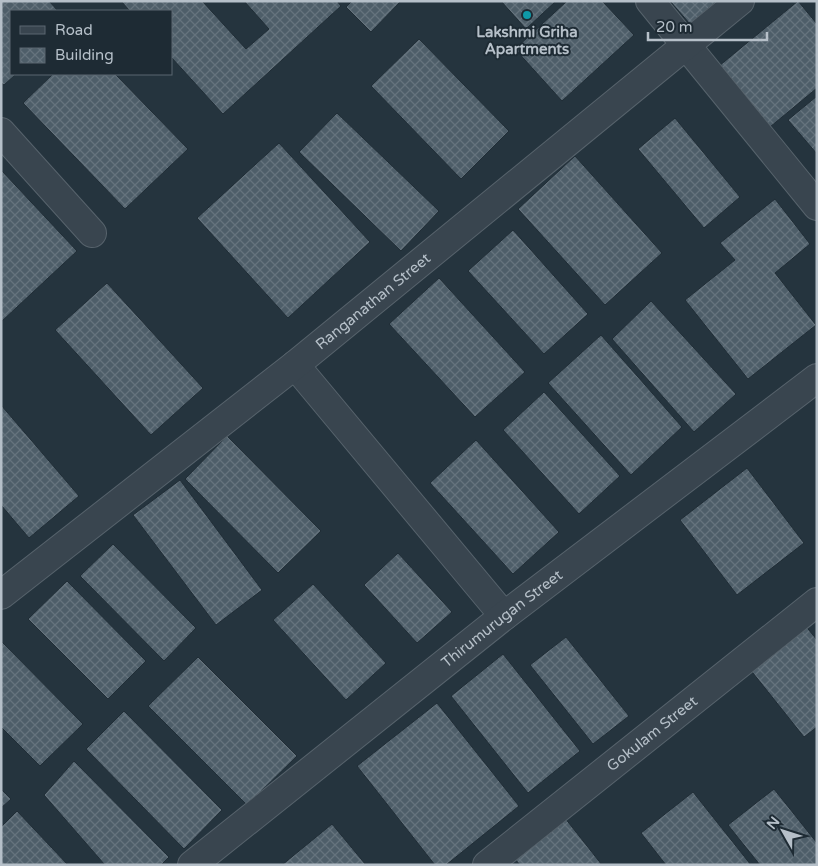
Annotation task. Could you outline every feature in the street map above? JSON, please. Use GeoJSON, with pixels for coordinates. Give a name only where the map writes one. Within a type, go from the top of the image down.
{"type":"FeatureCollection","features":[{"type":"Feature","properties":{"kind":"street"},"geometry":{"type":"LineString","coordinates":[[650,1],[817,206]]}},
{"type":"Feature","properties":{"kind":"street","name":"Ranganathan Street"},"geometry":{"type":"LineString","coordinates":[[1,595],[295,365],[740,1]]}},
{"type":"Feature","properties":{"kind":"street"},"geometry":{"type":"LineString","coordinates":[[1,132],[92,233]]}},
{"type":"Feature","properties":{"kind":"street"},"geometry":{"type":"LineString","coordinates":[[295,365],[504,616]]}},
{"type":"Feature","properties":{"kind":"street","name":"Thirumurugan Street"},"geometry":{"type":"LineString","coordinates":[[192,865],[504,616],[817,378]]}},
{"type":"Feature","properties":{"kind":"street","name":"Gokulam Street"},"geometry":{"type":"LineString","coordinates":[[487,865],[817,602]]}},
{"type":"Feature","properties":{"kind":"building"},"geometry":{"type":"Polygon","coordinates":[[[1,1],[49,1],[57,10],[10,10],[10,75],[15,75],[4,85],[1,83],[1,1]]]}},
{"type":"Feature","properties":{"kind":"building"},"geometry":{"type":"Polygon","coordinates":[[[121,1],[202,1],[246,49],[269,29],[244,1],[337,1],[341,6],[223,114],[172,58],[172,10],[129,10],[121,1]]]}},
{"type":"Feature","properties":{"kind":"building"},"geometry":{"type":"Polygon","coordinates":[[[352,1],[401,1],[371,32],[346,7],[352,1]]]}},
{"type":"Feature","properties":{"kind":"building","name":"Lakshmi Griha Apartments"},"geometry":{"type":"Polygon","coordinates":[[[501,1],[556,1],[526,29],[501,1]]]}},
{"type":"Feature","properties":{"kind":"building"},"geometry":{"type":"Polygon","coordinates":[[[567,1],[602,1],[634,35],[562,101],[515,49],[567,1]]]}},
{"type":"Feature","properties":{"kind":"building"},"geometry":{"type":"Polygon","coordinates":[[[670,1],[717,1],[690,24],[670,1]]]}},
{"type":"Feature","properties":{"kind":"building"},"geometry":{"type":"Polygon","coordinates":[[[798,1],[817,24],[817,88],[770,127],[719,66],[798,1]]]}},
{"type":"Feature","properties":{"kind":"building"},"geometry":{"type":"Polygon","coordinates":[[[419,39],[509,131],[461,179],[371,86],[419,39]]]}},
{"type":"Feature","properties":{"kind":"building"},"geometry":{"type":"Polygon","coordinates":[[[52,75],[116,75],[188,149],[125,209],[23,103],[52,75]]]}},
{"type":"Feature","properties":{"kind":"building"},"geometry":{"type":"Polygon","coordinates":[[[817,96],[817,154],[788,120],[817,96]]]}},
{"type":"Feature","properties":{"kind":"building"},"geometry":{"type":"Polygon","coordinates":[[[337,113],[439,211],[401,251],[299,152],[337,113]]]}},
{"type":"Feature","properties":{"kind":"building"},"geometry":{"type":"Polygon","coordinates":[[[675,118],[740,197],[704,228],[638,149],[675,118]]]}},
{"type":"Feature","properties":{"kind":"building"},"geometry":{"type":"Polygon","coordinates":[[[279,143],[370,242],[288,318],[197,218],[279,143]]]}},
{"type":"Feature","properties":{"kind":"building"},"geometry":{"type":"Polygon","coordinates":[[[575,156],[662,253],[605,305],[518,209],[575,156]]]}},
{"type":"Feature","properties":{"kind":"building"},"geometry":{"type":"Polygon","coordinates":[[[1,170],[77,251],[1,322],[1,170]]]}},
{"type":"Feature","properties":{"kind":"building"},"geometry":{"type":"Polygon","coordinates":[[[775,199],[810,244],[775,273],[816,325],[748,379],[685,300],[735,260],[720,243],[775,199]]]}},
{"type":"Feature","properties":{"kind":"building"},"geometry":{"type":"Polygon","coordinates":[[[513,230],[588,314],[544,354],[468,271],[513,230]]]}},
{"type":"Feature","properties":{"kind":"building"},"geometry":{"type":"Polygon","coordinates":[[[439,278],[525,372],[475,417],[389,324],[439,278]]]}},
{"type":"Feature","properties":{"kind":"building"},"geometry":{"type":"Polygon","coordinates":[[[107,283],[203,388],[151,435],[55,330],[107,283]]]}},
{"type":"Feature","properties":{"kind":"building"},"geometry":{"type":"Polygon","coordinates":[[[651,301],[736,394],[694,432],[612,339],[651,301]]]}},
{"type":"Feature","properties":{"kind":"building"},"geometry":{"type":"Polygon","coordinates":[[[601,335],[682,427],[631,475],[548,383],[601,335]]]}},
{"type":"Feature","properties":{"kind":"building"},"geometry":{"type":"Polygon","coordinates":[[[544,392],[620,476],[579,514],[503,430],[544,392]]]}},
{"type":"Feature","properties":{"kind":"building"},"geometry":{"type":"Polygon","coordinates":[[[1,405],[79,496],[29,538],[1,505],[1,405]]]}},
{"type":"Feature","properties":{"kind":"building"},"geometry":{"type":"Polygon","coordinates":[[[227,436],[321,531],[278,573],[185,479],[227,436]]]}},
{"type":"Feature","properties":{"kind":"building"},"geometry":{"type":"Polygon","coordinates":[[[476,440],[559,532],[513,574],[430,483],[476,440]]]}},
{"type":"Feature","properties":{"kind":"building"},"geometry":{"type":"Polygon","coordinates":[[[747,468],[804,543],[737,595],[680,520],[747,468]]]}},
{"type":"Feature","properties":{"kind":"building"},"geometry":{"type":"Polygon","coordinates":[[[180,480],[262,590],[216,625],[133,515],[180,480]]]}},
{"type":"Feature","properties":{"kind":"building"},"geometry":{"type":"Polygon","coordinates":[[[113,544],[196,628],[164,661],[80,576],[113,544]]]}},
{"type":"Feature","properties":{"kind":"building"},"geometry":{"type":"Polygon","coordinates":[[[398,553],[452,612],[417,643],[364,585],[398,553]]]}},
{"type":"Feature","properties":{"kind":"building"},"geometry":{"type":"Polygon","coordinates":[[[67,581],[146,661],[108,699],[28,619],[67,581]]]}},
{"type":"Feature","properties":{"kind":"building"},"geometry":{"type":"Polygon","coordinates":[[[313,584],[386,663],[346,700],[273,620],[313,584]]]}},
{"type":"Feature","properties":{"kind":"building"},"geometry":{"type":"Polygon","coordinates":[[[800,619],[817,640],[817,727],[804,737],[745,663],[800,619]]]}},
{"type":"Feature","properties":{"kind":"building"},"geometry":{"type":"Polygon","coordinates":[[[566,637],[629,716],[593,744],[530,665],[566,637]]]}},
{"type":"Feature","properties":{"kind":"building"},"geometry":{"type":"Polygon","coordinates":[[[1,641],[83,724],[40,766],[1,727],[1,641]]]}},
{"type":"Feature","properties":{"kind":"building"},"geometry":{"type":"Polygon","coordinates":[[[503,654],[580,751],[528,793],[451,696],[503,654]]]}},
{"type":"Feature","properties":{"kind":"building"},"geometry":{"type":"Polygon","coordinates":[[[198,657],[297,756],[247,805],[148,706],[198,657]]]}},
{"type":"Feature","properties":{"kind":"building"},"geometry":{"type":"Polygon","coordinates":[[[437,703],[519,806],[446,865],[435,865],[357,766],[437,703]]]}},
{"type":"Feature","properties":{"kind":"building"},"geometry":{"type":"Polygon","coordinates":[[[124,711],[222,810],[184,849],[86,749],[124,711]]]}},
{"type":"Feature","properties":{"kind":"building"},"geometry":{"type":"Polygon","coordinates":[[[74,761],[169,857],[161,865],[105,865],[44,795],[74,761]]]}},
{"type":"Feature","properties":{"kind":"building"},"geometry":{"type":"Polygon","coordinates":[[[1,789],[11,799],[1,808],[1,789]]]}},
{"type":"Feature","properties":{"kind":"building"},"geometry":{"type":"Polygon","coordinates":[[[774,789],[817,843],[817,865],[760,865],[728,825],[774,789]]]}},
{"type":"Feature","properties":{"kind":"building"},"geometry":{"type":"Polygon","coordinates":[[[693,792],[751,865],[666,865],[641,833],[693,792]]]}},
{"type":"Feature","properties":{"kind":"building"},"geometry":{"type":"Polygon","coordinates":[[[17,811],[68,865],[1,865],[1,827],[17,811]]]}},
{"type":"Feature","properties":{"kind":"building"},"geometry":{"type":"Polygon","coordinates":[[[561,813],[602,865],[520,865],[510,853],[561,813]]]}},
{"type":"Feature","properties":{"kind":"building"},"geometry":{"type":"Polygon","coordinates":[[[332,824],[366,865],[282,865],[332,824]]]}},
{"type":"Feature","properties":{"kind":"place","name":"Lakshmi Griha Apartments"},"geometry":{"type":"Point","coordinates":[527,15]}}]}
